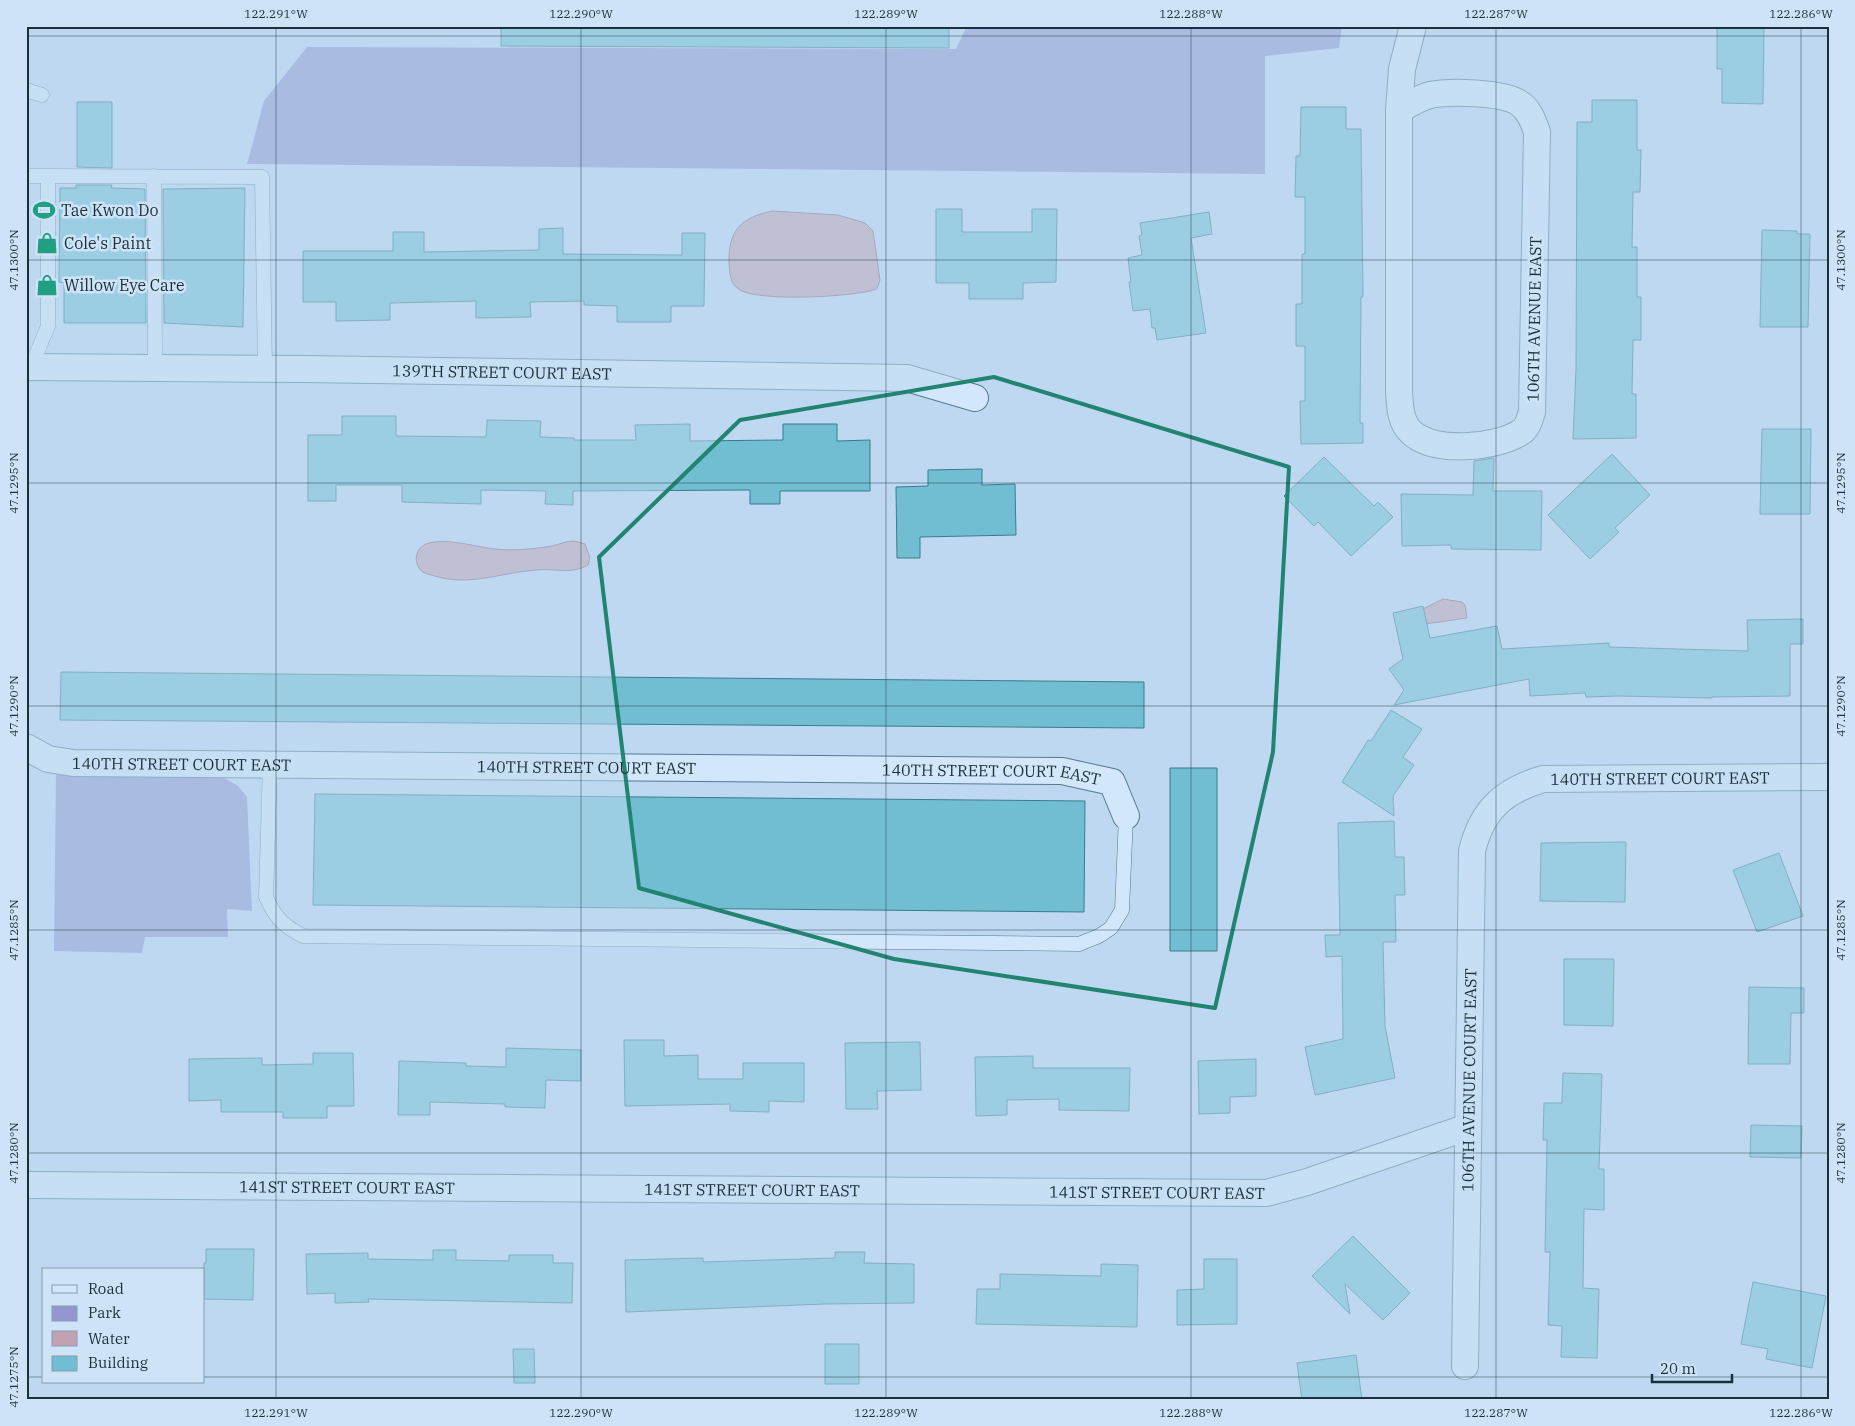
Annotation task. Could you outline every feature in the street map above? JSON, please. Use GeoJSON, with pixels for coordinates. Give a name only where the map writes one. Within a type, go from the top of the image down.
{"type":"FeatureCollection","features":[{"type":"Feature","properties":{"kind":"street","name":"106TH AVENUE EAST"},"geometry":{"type":"LineString","coordinates":[[1399,110],[1417,100],[1433,95],[1486,94],[1519,103],[1531,115],[1537,132],[1535,389],[1532,412],[1524,431],[1504,441],[1466,447],[1430,442],[1411,432],[1401,414],[1399,392],[1399,110],[1402,69],[1413,26]]}},
{"type":"Feature","properties":{"kind":"street","name":"139TH STREET COURT EAST"},"geometry":{"type":"LineString","coordinates":[[29,367],[264,368],[907,378],[975,398]]}},
{"type":"Feature","properties":{"kind":"street","name":"140TH STREET COURT EAST"},"geometry":{"type":"LineString","coordinates":[[26,747],[48,759],[73,763],[1062,771],[1112,782],[1126,816]]}},
{"type":"Feature","properties":{"kind":"street","name":"140TH STREET COURT EAST"},"geometry":{"type":"LineString","coordinates":[[1498,802],[1522,786],[1543,779],[1829,777]]}},
{"type":"Feature","properties":{"kind":"street","name":"106TH AVENUE COURT EAST"},"geometry":{"type":"LineString","coordinates":[[1465,1366],[1472,851],[1481,824],[1498,802]]}},
{"type":"Feature","properties":{"kind":"street","name":"141ST STREET COURT EAST"},"geometry":{"type":"LineString","coordinates":[[26,1185],[1266,1193],[1307,1182],[1468,1126]]}},
{"type":"Feature","properties":{"kind":"lane"},"geometry":{"type":"LineString","coordinates":[[26,90],[42,95]]}},
{"type":"Feature","properties":{"kind":"lane"},"geometry":{"type":"LineString","coordinates":[[26,176],[262,177],[264,368]]}},
{"type":"Feature","properties":{"kind":"lane"},"geometry":{"type":"LineString","coordinates":[[29,367],[48,326],[48,176]]}},
{"type":"Feature","properties":{"kind":"lane"},"geometry":{"type":"LineString","coordinates":[[154,176],[155,368]]}},
{"type":"Feature","properties":{"kind":"lane"},"geometry":{"type":"LineString","coordinates":[[270,764],[266,897],[274,914],[286,928],[303,936],[1080,944],[1099,936],[1111,928],[1122,910],[1126,816]]}},
{"type":"Feature","properties":{"kind":"highlighted area"},"geometry":{"type":"Polygon","coordinates":[[[994,377],[1289,467],[1273,752],[1215,1008],[894,959],[639,888],[599,557],[740,420],[994,377]]]}},
{"type":"Feature","properties":{"kind":"green space"},"geometry":{"type":"Polygon","coordinates":[[[967,26],[1342,26],[1339,48],[1265,56],[1265,174],[247,164],[264,101],[307,47],[956,49],[967,26]]]}},
{"type":"Feature","properties":{"kind":"green space"},"geometry":{"type":"Polygon","coordinates":[[[56,774],[93,777],[221,776],[238,786],[247,797],[252,911],[227,909],[228,937],[145,937],[142,953],[54,951],[56,774]]]}},
{"type":"Feature","properties":{"kind":"water"},"geometry":{"type":"Polygon","coordinates":[[[772,211],[838,215],[865,223],[873,231],[880,280],[877,289],[829,296],[786,297],[751,294],[737,288],[731,279],[729,264],[729,253],[734,235],[744,222],[772,211]]]}},
{"type":"Feature","properties":{"kind":"water"},"geometry":{"type":"Polygon","coordinates":[[[574,541],[585,544],[590,558],[588,565],[575,570],[524,571],[486,578],[460,580],[427,574],[418,567],[416,561],[417,553],[420,549],[424,545],[431,543],[449,542],[516,550],[552,546],[574,541]]]}},
{"type":"Feature","properties":{"kind":"water"},"geometry":{"type":"Polygon","coordinates":[[[1443,599],[1462,602],[1465,605],[1467,618],[1425,624],[1423,609],[1443,599]]]}},
{"type":"Feature","properties":{"kind":"building"},"geometry":{"type":"Polygon","coordinates":[[[501,26],[949,26],[949,48],[501,46],[501,26]]]}},
{"type":"Feature","properties":{"kind":"building"},"geometry":{"type":"Polygon","coordinates":[[[1717,26],[1764,26],[1763,104],[1722,103],[1722,69],[1717,69],[1717,26]]]}},
{"type":"Feature","properties":{"kind":"building"},"geometry":{"type":"Polygon","coordinates":[[[1592,100],[1637,100],[1637,150],[1641,150],[1640,192],[1633,192],[1632,247],[1637,247],[1637,297],[1641,297],[1641,340],[1633,340],[1632,394],[1636,394],[1636,438],[1573,439],[1576,369],[1577,122],[1592,122],[1592,100]]]}},
{"type":"Feature","properties":{"kind":"building"},"geometry":{"type":"Polygon","coordinates":[[[77,102],[112,102],[112,168],[77,167],[77,102]]]}},
{"type":"Feature","properties":{"kind":"building"},"geometry":{"type":"Polygon","coordinates":[[[1301,107],[1346,107],[1346,129],[1361,129],[1363,297],[1361,297],[1360,423],[1363,423],[1363,443],[1301,444],[1300,401],[1305,401],[1305,346],[1296,346],[1296,304],[1302,304],[1302,254],[1305,254],[1305,197],[1295,197],[1296,156],[1300,156],[1301,107]]]}},
{"type":"Feature","properties":{"kind":"building"},"geometry":{"type":"Polygon","coordinates":[[[76,185],[112,185],[111,188],[145,189],[146,323],[64,323],[64,283],[59,282],[60,188],[76,188],[76,185]]]}},
{"type":"Feature","properties":{"kind":"building"},"geometry":{"type":"Polygon","coordinates":[[[245,188],[243,327],[164,323],[163,189],[245,188]]]}},
{"type":"Feature","properties":{"kind":"building"},"geometry":{"type":"Polygon","coordinates":[[[936,209],[962,209],[962,232],[1032,232],[1032,209],[1057,209],[1056,282],[1023,283],[1023,299],[969,299],[969,283],[936,283],[936,209]]]}},
{"type":"Feature","properties":{"kind":"building"},"geometry":{"type":"Polygon","coordinates":[[[1209,212],[1212,234],[1191,238],[1206,333],[1157,340],[1155,328],[1152,328],[1150,309],[1133,311],[1128,258],[1142,255],[1139,236],[1142,235],[1140,223],[1209,212]]]}},
{"type":"Feature","properties":{"kind":"building"},"geometry":{"type":"Polygon","coordinates":[[[563,228],[563,254],[682,255],[682,233],[705,233],[704,306],[671,306],[671,322],[617,322],[617,306],[584,305],[584,301],[530,302],[531,317],[476,318],[476,301],[390,303],[390,320],[336,321],[336,302],[303,302],[303,251],[393,251],[393,232],[424,232],[424,252],[539,250],[539,229],[563,228]]]}},
{"type":"Feature","properties":{"kind":"building"},"geometry":{"type":"Polygon","coordinates":[[[1762,230],[1797,231],[1797,234],[1810,234],[1808,327],[1760,327],[1762,230]]]}},
{"type":"Feature","properties":{"kind":"building"},"geometry":{"type":"Polygon","coordinates":[[[342,416],[396,416],[396,436],[486,437],[487,420],[541,421],[540,437],[574,438],[574,440],[636,440],[635,425],[690,424],[690,441],[783,440],[783,424],[837,424],[837,441],[870,440],[870,491],[780,491],[780,504],[750,504],[750,490],[573,491],[573,505],[545,504],[546,491],[481,490],[481,504],[402,502],[402,485],[336,485],[336,501],[308,501],[308,435],[342,435],[342,416]]]}},
{"type":"Feature","properties":{"kind":"building"},"geometry":{"type":"Polygon","coordinates":[[[1762,429],[1811,429],[1810,514],[1760,514],[1762,429]]]}},
{"type":"Feature","properties":{"kind":"building"},"geometry":{"type":"Polygon","coordinates":[[[1612,454],[1650,495],[1615,528],[1619,532],[1590,559],[1548,515],[1612,454]]]}},
{"type":"Feature","properties":{"kind":"building"},"geometry":{"type":"Polygon","coordinates":[[[1324,457],[1374,506],[1378,502],[1393,517],[1351,556],[1318,522],[1314,526],[1284,496],[1324,457]]]}},
{"type":"Feature","properties":{"kind":"building"},"geometry":{"type":"Polygon","coordinates":[[[1494,458],[1493,491],[1542,491],[1541,550],[1451,549],[1451,545],[1402,546],[1401,494],[1473,495],[1474,461],[1494,458]]]}},
{"type":"Feature","properties":{"kind":"building"},"geometry":{"type":"Polygon","coordinates":[[[982,469],[982,485],[1015,484],[1016,535],[920,537],[920,558],[897,558],[896,487],[928,486],[928,470],[982,469]]]}},
{"type":"Feature","properties":{"kind":"building"},"geometry":{"type":"Polygon","coordinates":[[[1423,606],[1430,638],[1497,626],[1502,649],[1609,643],[1609,647],[1748,651],[1747,620],[1803,619],[1803,644],[1790,644],[1790,696],[1712,698],[1586,697],[1585,693],[1530,696],[1529,679],[1394,705],[1404,690],[1389,669],[1403,659],[1393,613],[1423,606]]]}},
{"type":"Feature","properties":{"kind":"building"},"geometry":{"type":"Polygon","coordinates":[[[61,672],[1144,682],[1144,728],[60,720],[61,672]]]}},
{"type":"Feature","properties":{"kind":"building"},"geometry":{"type":"Polygon","coordinates":[[[1391,710],[1422,729],[1403,757],[1414,765],[1393,796],[1394,816],[1342,782],[1368,740],[1371,741],[1391,710]]]}},
{"type":"Feature","properties":{"kind":"building"},"geometry":{"type":"Polygon","coordinates":[[[1170,768],[1217,768],[1217,951],[1170,951],[1170,768]]]}},
{"type":"Feature","properties":{"kind":"building"},"geometry":{"type":"Polygon","coordinates":[[[315,794],[1085,801],[1084,912],[313,905],[315,794]]]}},
{"type":"Feature","properties":{"kind":"building"},"geometry":{"type":"Polygon","coordinates":[[[1394,821],[1395,857],[1404,857],[1405,895],[1395,895],[1396,942],[1383,942],[1385,1026],[1395,1078],[1315,1095],[1305,1047],[1343,1039],[1342,956],[1326,957],[1325,935],[1340,935],[1338,823],[1394,821]]]}},
{"type":"Feature","properties":{"kind":"building"},"geometry":{"type":"Polygon","coordinates":[[[1626,842],[1625,902],[1540,901],[1541,843],[1626,842]]]}},
{"type":"Feature","properties":{"kind":"building"},"geometry":{"type":"Polygon","coordinates":[[[1779,853],[1803,916],[1757,932],[1733,870],[1779,853]]]}},
{"type":"Feature","properties":{"kind":"building"},"geometry":{"type":"Polygon","coordinates":[[[1564,959],[1614,959],[1613,1026],[1564,1025],[1564,959]]]}},
{"type":"Feature","properties":{"kind":"building"},"geometry":{"type":"Polygon","coordinates":[[[1749,987],[1804,988],[1804,1013],[1791,1013],[1790,1064],[1748,1064],[1749,987]]]}},
{"type":"Feature","properties":{"kind":"building"},"geometry":{"type":"Polygon","coordinates":[[[624,1040],[664,1040],[664,1056],[698,1055],[698,1079],[743,1079],[743,1063],[804,1063],[804,1102],[769,1101],[769,1112],[730,1111],[730,1104],[625,1106],[624,1040]]]}},
{"type":"Feature","properties":{"kind":"building"},"geometry":{"type":"Polygon","coordinates":[[[920,1042],[921,1090],[877,1091],[878,1109],[846,1109],[845,1043],[920,1042]]]}},
{"type":"Feature","properties":{"kind":"building"},"geometry":{"type":"Polygon","coordinates":[[[506,1048],[581,1050],[581,1081],[546,1080],[545,1108],[505,1107],[505,1104],[430,1102],[430,1115],[398,1115],[399,1061],[466,1063],[466,1066],[506,1067],[506,1048]]]}},
{"type":"Feature","properties":{"kind":"building"},"geometry":{"type":"Polygon","coordinates":[[[313,1053],[353,1053],[354,1106],[327,1106],[327,1118],[283,1118],[283,1112],[221,1112],[221,1100],[189,1101],[189,1059],[262,1058],[262,1065],[313,1064],[313,1053]]]}},
{"type":"Feature","properties":{"kind":"building"},"geometry":{"type":"Polygon","coordinates":[[[1033,1056],[1033,1068],[1130,1068],[1129,1111],[1059,1110],[1059,1099],[1007,1100],[1007,1115],[976,1116],[975,1057],[1033,1056]]]}},
{"type":"Feature","properties":{"kind":"building"},"geometry":{"type":"Polygon","coordinates":[[[1256,1059],[1256,1096],[1230,1097],[1230,1113],[1199,1114],[1198,1061],[1256,1059]]]}},
{"type":"Feature","properties":{"kind":"building"},"geometry":{"type":"Polygon","coordinates":[[[1563,1073],[1602,1074],[1599,1169],[1604,1169],[1604,1210],[1584,1209],[1583,1288],[1599,1289],[1597,1358],[1561,1357],[1562,1326],[1548,1325],[1550,1252],[1545,1252],[1547,1140],[1543,1140],[1544,1103],[1562,1103],[1563,1073]]]}},
{"type":"Feature","properties":{"kind":"building"},"geometry":{"type":"Polygon","coordinates":[[[1751,1125],[1802,1126],[1801,1158],[1750,1157],[1751,1125]]]}},
{"type":"Feature","properties":{"kind":"building"},"geometry":{"type":"Polygon","coordinates":[[[1353,1236],[1410,1293],[1383,1320],[1345,1284],[1350,1314],[1312,1276],[1353,1236]]]}},
{"type":"Feature","properties":{"kind":"building"},"geometry":{"type":"Polygon","coordinates":[[[206,1249],[254,1249],[253,1300],[205,1299],[204,1263],[206,1263],[206,1249]]]}},
{"type":"Feature","properties":{"kind":"building"},"geometry":{"type":"Polygon","coordinates":[[[433,1250],[456,1250],[456,1260],[509,1261],[509,1255],[553,1255],[553,1263],[573,1263],[572,1303],[368,1299],[369,1302],[335,1303],[335,1293],[307,1294],[306,1254],[368,1253],[368,1259],[433,1260],[433,1250]]]}},
{"type":"Feature","properties":{"kind":"building"},"geometry":{"type":"Polygon","coordinates":[[[835,1252],[865,1252],[864,1263],[914,1264],[914,1303],[825,1304],[626,1312],[625,1260],[703,1258],[703,1262],[835,1258],[835,1252]]]}},
{"type":"Feature","properties":{"kind":"building"},"geometry":{"type":"Polygon","coordinates":[[[1204,1259],[1237,1259],[1237,1324],[1177,1325],[1177,1290],[1204,1289],[1204,1259]]]}},
{"type":"Feature","properties":{"kind":"building"},"geometry":{"type":"Polygon","coordinates":[[[1101,1264],[1138,1265],[1137,1327],[976,1324],[977,1289],[1000,1289],[1000,1274],[1101,1276],[1101,1264]]]}},
{"type":"Feature","properties":{"kind":"building"},"geometry":{"type":"Polygon","coordinates":[[[1753,1282],[1826,1296],[1812,1368],[1766,1359],[1768,1349],[1741,1344],[1753,1282]]]}},
{"type":"Feature","properties":{"kind":"building"},"geometry":{"type":"Polygon","coordinates":[[[825,1344],[859,1344],[859,1384],[825,1384],[825,1344]]]}},
{"type":"Feature","properties":{"kind":"building"},"geometry":{"type":"Polygon","coordinates":[[[513,1349],[534,1349],[535,1383],[514,1383],[513,1349]]]}},
{"type":"Feature","properties":{"kind":"building"},"geometry":{"type":"Polygon","coordinates":[[[1356,1355],[1362,1400],[1302,1400],[1297,1363],[1356,1355]]]}},
{"type":"Feature","properties":{"kind":"place","name":"Tae Kwon Do"},"geometry":{"type":"Point","coordinates":[44,210]}},
{"type":"Feature","properties":{"kind":"place","name":"Cole's Paint"},"geometry":{"type":"Point","coordinates":[47,243]}},
{"type":"Feature","properties":{"kind":"place","name":"Willow Eye Care"},"geometry":{"type":"Point","coordinates":[47,285]}}]}
